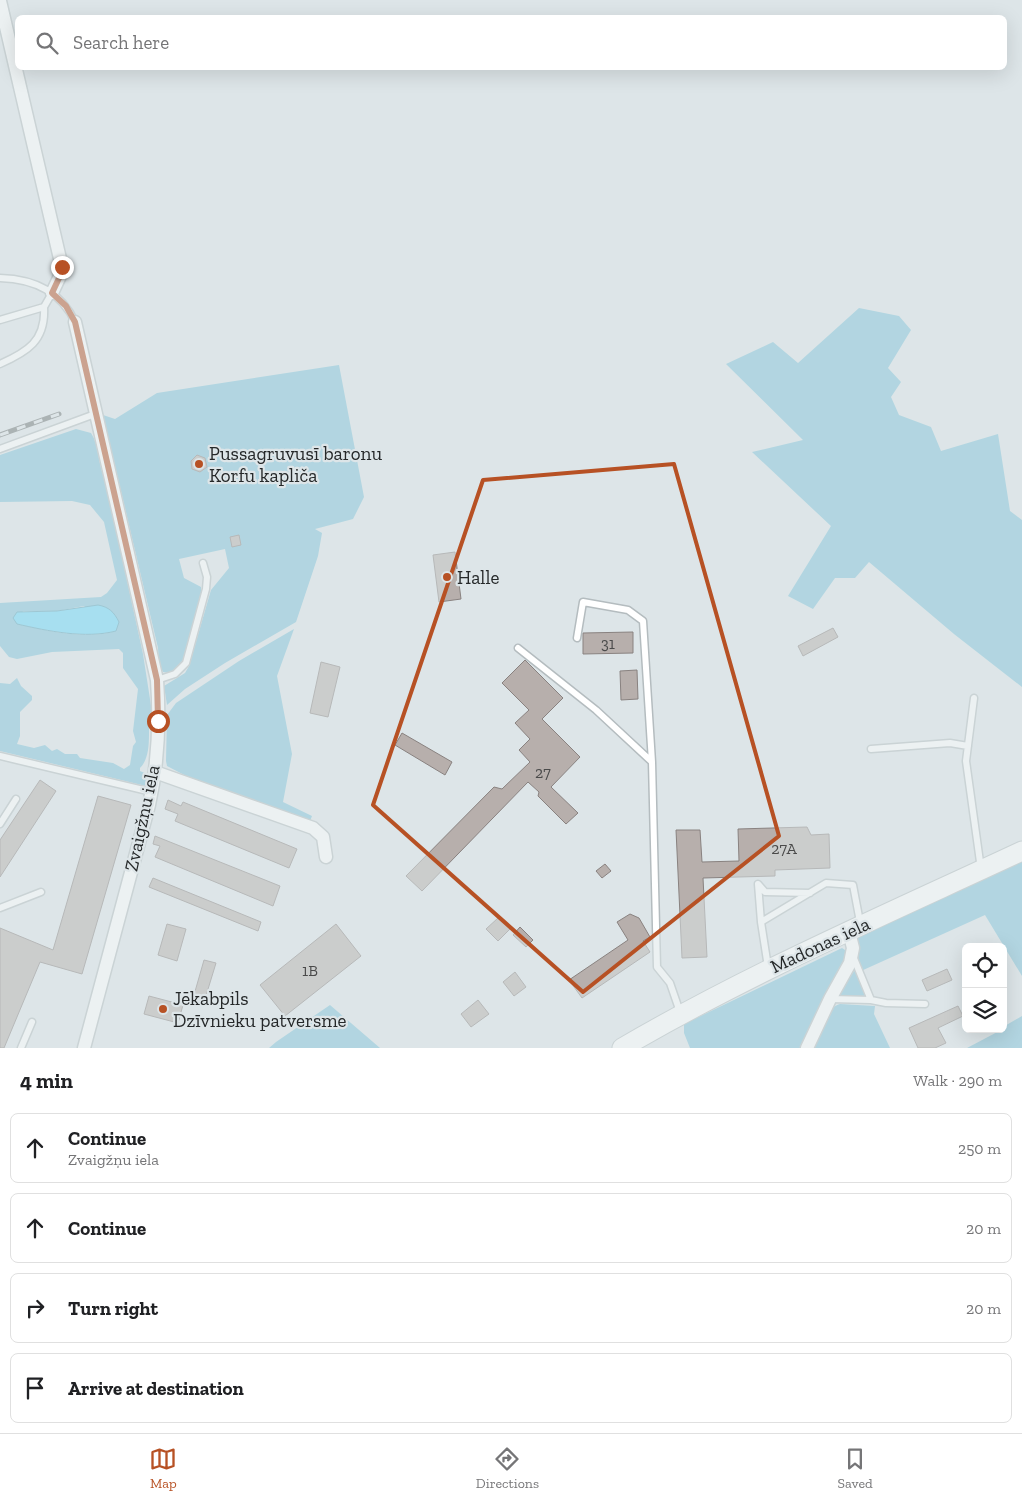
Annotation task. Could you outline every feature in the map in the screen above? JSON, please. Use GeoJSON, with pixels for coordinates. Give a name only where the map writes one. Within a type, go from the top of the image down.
{"type":"FeatureCollection","features":[{"type":"Feature","properties":{"kind":"main road","name":"Madonas iela"},"geometry":{"type":"LineString","coordinates":[[622,1048],[681,1014],[768,970],[1022,851]]}},
{"type":"Feature","properties":{"kind":"street"},"geometry":{"type":"LineString","coordinates":[[0,1],[15,65]]}},
{"type":"Feature","properties":{"kind":"street"},"geometry":{"type":"LineString","coordinates":[[16,70],[61,263],[60,276],[52,293]]}},
{"type":"Feature","properties":{"kind":"street","name":"Zvaigžņu iela"},"geometry":{"type":"LineString","coordinates":[[75,322],[157,680],[159,712],[152,792],[84,1048]]}},
{"type":"Feature","properties":{"kind":"street"},"geometry":{"type":"LineString","coordinates":[[155,772],[313,828],[323,837],[326,857]]}},
{"type":"Feature","properties":{"kind":"street"},"geometry":{"type":"LineString","coordinates":[[807,1048],[853,954],[855,929]]}},
{"type":"Feature","properties":{"kind":"lane"},"geometry":{"type":"LineString","coordinates":[[0,278],[29,282],[52,293],[66,306],[75,322]]}},
{"type":"Feature","properties":{"kind":"lane"},"geometry":{"type":"LineString","coordinates":[[0,364],[30,348],[42,328],[44,307],[52,293]]}},
{"type":"Feature","properties":{"kind":"lane"},"geometry":{"type":"LineString","coordinates":[[0,320],[44,307]]}},
{"type":"Feature","properties":{"kind":"lane"},"geometry":{"type":"LineString","coordinates":[[0,448],[95,414]]}},
{"type":"Feature","properties":{"kind":"lane"},"geometry":{"type":"LineString","coordinates":[[157,680],[176,674],[186,663],[206,589],[207,576],[203,563]]}},
{"type":"Feature","properties":{"kind":"lane"},"geometry":{"type":"LineString","coordinates":[[577,638],[583,602],[628,610],[643,621],[652,762],[657,966],[670,983],[681,1014]]}},
{"type":"Feature","properties":{"kind":"lane"},"geometry":{"type":"LineString","coordinates":[[518,648],[596,710],[652,762]]}},
{"type":"Feature","properties":{"kind":"lane"},"geometry":{"type":"LineString","coordinates":[[974,698],[966,761],[981,870]]}},
{"type":"Feature","properties":{"kind":"lane"},"geometry":{"type":"LineString","coordinates":[[871,749],[950,743],[968,746]]}},
{"type":"Feature","properties":{"kind":"lane"},"geometry":{"type":"LineString","coordinates":[[0,756],[152,792]]}},
{"type":"Feature","properties":{"kind":"lane"},"geometry":{"type":"LineString","coordinates":[[0,824],[16,799]]}},
{"type":"Feature","properties":{"kind":"lane"},"geometry":{"type":"LineString","coordinates":[[762,922],[826,883],[853,885],[855,929]]}},
{"type":"Feature","properties":{"kind":"lane"},"geometry":{"type":"LineString","coordinates":[[768,970],[758,884],[765,892],[810,893]]}},
{"type":"Feature","properties":{"kind":"lane"},"geometry":{"type":"LineString","coordinates":[[0,908],[41,892]]}},
{"type":"Feature","properties":{"kind":"lane"},"geometry":{"type":"LineString","coordinates":[[853,954],[872,1000]]}},
{"type":"Feature","properties":{"kind":"lane"},"geometry":{"type":"LineString","coordinates":[[830,999],[926,1004]]}},
{"type":"Feature","properties":{"kind":"lane"},"geometry":{"type":"LineString","coordinates":[[21,1048],[32,1022]]}},
{"type":"Feature","properties":{"kind":"highlighted area"},"geometry":{"type":"Polygon","coordinates":[[[674,464],[779,836],[583,992],[373,805],[483,480],[674,464]]]}},
{"type":"Feature","properties":{"kind":"shaded area"},"geometry":{"type":"Polygon","coordinates":[[[859,308],[899,316],[911,330],[888,368],[901,382],[891,397],[899,415],[931,427],[941,451],[998,434],[1010,511],[1022,520],[1022,687],[954,634],[869,562],[855,578],[835,578],[813,609],[788,596],[831,526],[752,452],[803,440],[726,364],[773,342],[798,363],[859,308]]]}},
{"type":"Feature","properties":{"kind":"shaded area"},"geometry":{"type":"Polygon","coordinates":[[[339,365],[364,497],[353,519],[315,529],[322,533],[318,556],[296,622],[225,663],[185,689],[167,705],[164,686],[185,673],[189,666],[211,590],[229,568],[225,549],[179,559],[184,578],[201,587],[201,600],[181,665],[170,673],[163,672],[159,664],[158,648],[103,415],[115,419],[157,393],[339,365]]]}},
{"type":"Feature","properties":{"kind":"shaded area"},"geometry":{"type":"Polygon","coordinates":[[[76,429],[91,433],[94,438],[105,479],[143,654],[152,712],[149,723],[149,746],[145,762],[140,768],[140,771],[147,774],[146,786],[0,751],[0,683],[10,684],[17,678],[21,686],[32,696],[32,700],[20,712],[20,736],[17,744],[34,748],[45,745],[52,751],[57,749],[65,754],[77,754],[80,758],[113,763],[124,769],[130,765],[133,746],[136,742],[133,731],[138,689],[123,668],[123,653],[119,649],[52,652],[17,659],[9,657],[0,646],[0,603],[101,597],[107,593],[117,580],[104,522],[90,505],[72,501],[0,502],[0,455],[76,429]],[[84,606],[57,611],[23,611],[17,624],[79,635],[104,634],[116,631],[84,606]]]}},
{"type":"Feature","properties":{"kind":"shaded area"},"geometry":{"type":"Polygon","coordinates":[[[98,605],[111,610],[115,615],[119,622],[116,631],[92,634],[66,633],[17,624],[13,618],[17,612],[57,611],[98,605]]]}},
{"type":"Feature","properties":{"kind":"shaded area"},"geometry":{"type":"Polygon","coordinates":[[[294,629],[277,676],[292,754],[283,802],[312,816],[310,821],[190,778],[167,766],[166,761],[167,715],[176,703],[239,661],[294,629]]]}},
{"type":"Feature","properties":{"kind":"shaded area"},"geometry":{"type":"Polygon","coordinates":[[[1022,857],[1022,976],[1007,951],[1007,943],[1002,943],[985,915],[861,971],[855,941],[859,937],[1022,857]]]}},
{"type":"Feature","properties":{"kind":"shaded area"},"geometry":{"type":"Polygon","coordinates":[[[842,948],[848,952],[848,956],[801,1048],[690,1048],[684,1033],[684,1024],[842,948]]]}},
{"type":"Feature","properties":{"kind":"shaded area"},"geometry":{"type":"Polygon","coordinates":[[[854,971],[865,995],[862,997],[840,996],[840,992],[854,971]]]}},
{"type":"Feature","properties":{"kind":"shaded area"},"geometry":{"type":"Polygon","coordinates":[[[840,1004],[875,1006],[874,1014],[890,1048],[814,1048],[820,1029],[827,1016],[835,1006],[840,1004]]]}},
{"type":"Feature","properties":{"kind":"shaded area"},"geometry":{"type":"Polygon","coordinates":[[[330,1005],[380,1048],[269,1048],[276,1042],[330,1005]]]}},
{"type":"Feature","properties":{"kind":"shaded area"},"geometry":{"type":"Polygon","coordinates":[[[1022,1016],[1022,1048],[967,1048],[995,1033],[1007,1033],[1007,1025],[1022,1016]]]}},
{"type":"Feature","properties":{"kind":"building","name":"Pussagruvusī baronu Korfu kapliča"},"geometry":{"type":"Polygon","coordinates":[[[197,455],[205,458],[207,467],[200,472],[192,469],[191,461],[197,455]]]}},
{"type":"Feature","properties":{"kind":"building"},"geometry":{"type":"Polygon","coordinates":[[[239,535],[241,545],[232,547],[230,537],[239,535]]]}},
{"type":"Feature","properties":{"kind":"building","name":"Halle"},"geometry":{"type":"Polygon","coordinates":[[[455,552],[461,599],[439,602],[433,555],[455,552]]]}},
{"type":"Feature","properties":{"kind":"building"},"geometry":{"type":"Polygon","coordinates":[[[833,628],[838,637],[803,656],[798,646],[833,628]]]}},
{"type":"Feature","properties":{"kind":"building"},"geometry":{"type":"Polygon","coordinates":[[[633,632],[633,653],[583,654],[583,633],[633,632]]]}},
{"type":"Feature","properties":{"kind":"building"},"geometry":{"type":"Polygon","coordinates":[[[525,660],[563,698],[542,719],[580,757],[551,787],[578,813],[566,824],[538,796],[539,792],[528,782],[422,891],[406,876],[494,787],[502,789],[530,762],[519,750],[530,739],[515,723],[529,710],[502,683],[525,660]]]}},
{"type":"Feature","properties":{"kind":"building"},"geometry":{"type":"Polygon","coordinates":[[[321,662],[340,667],[328,717],[310,713],[321,662]]]}},
{"type":"Feature","properties":{"kind":"building"},"geometry":{"type":"Polygon","coordinates":[[[637,670],[638,699],[621,700],[620,671],[637,670]]]}},
{"type":"Feature","properties":{"kind":"building"},"geometry":{"type":"Polygon","coordinates":[[[402,733],[452,762],[445,775],[395,745],[402,733]]]}},
{"type":"Feature","properties":{"kind":"building"},"geometry":{"type":"Polygon","coordinates":[[[40,780],[56,791],[0,877],[0,840],[40,780]]]}},
{"type":"Feature","properties":{"kind":"building"},"geometry":{"type":"Polygon","coordinates":[[[98,796],[131,805],[82,974],[40,962],[4,1048],[0,1048],[0,928],[53,950],[98,796]]]}},
{"type":"Feature","properties":{"kind":"building"},"geometry":{"type":"Polygon","coordinates":[[[168,800],[181,806],[183,802],[297,849],[289,868],[175,821],[178,814],[165,809],[168,800]]]}},
{"type":"Feature","properties":{"kind":"building"},"geometry":{"type":"Polygon","coordinates":[[[807,827],[811,835],[829,834],[830,868],[775,870],[775,876],[703,878],[707,957],[682,958],[676,830],[700,830],[702,862],[739,861],[738,829],[807,827]]]}},
{"type":"Feature","properties":{"kind":"building"},"geometry":{"type":"Polygon","coordinates":[[[155,836],[280,886],[273,906],[155,857],[160,846],[153,844],[155,836]]]}},
{"type":"Feature","properties":{"kind":"building"},"geometry":{"type":"Polygon","coordinates":[[[605,864],[611,871],[602,878],[596,871],[605,864]]]}},
{"type":"Feature","properties":{"kind":"building"},"geometry":{"type":"Polygon","coordinates":[[[153,878],[261,922],[258,931],[149,887],[153,878]]]}},
{"type":"Feature","properties":{"kind":"building"},"geometry":{"type":"Polygon","coordinates":[[[630,914],[639,918],[650,937],[643,941],[650,952],[582,998],[569,980],[628,940],[617,922],[630,914]]]}},
{"type":"Feature","properties":{"kind":"building"},"geometry":{"type":"Polygon","coordinates":[[[498,918],[510,929],[498,941],[486,929],[498,918]]]}},
{"type":"Feature","properties":{"kind":"building"},"geometry":{"type":"Polygon","coordinates":[[[167,924],[186,929],[177,961],[158,955],[167,924]]]}},
{"type":"Feature","properties":{"kind":"building"},"geometry":{"type":"Polygon","coordinates":[[[336,924],[361,956],[285,1016],[260,985],[336,924]]]}},
{"type":"Feature","properties":{"kind":"building"},"geometry":{"type":"Polygon","coordinates":[[[520,927],[533,940],[526,947],[513,935],[520,927]]]}},
{"type":"Feature","properties":{"kind":"building"},"geometry":{"type":"Polygon","coordinates":[[[204,960],[216,963],[205,999],[194,995],[204,960]]]}},
{"type":"Feature","properties":{"kind":"building"},"geometry":{"type":"Polygon","coordinates":[[[947,969],[952,980],[927,991],[922,980],[947,969]]]}},
{"type":"Feature","properties":{"kind":"building"},"geometry":{"type":"Polygon","coordinates":[[[515,972],[526,987],[514,996],[503,982],[515,972]]]}},
{"type":"Feature","properties":{"kind":"building","name":"Jēkabpils Dzīvnieku patversme"},"geometry":{"type":"Polygon","coordinates":[[[149,996],[183,1005],[178,1023],[144,1014],[149,996]]]}},
{"type":"Feature","properties":{"kind":"building"},"geometry":{"type":"Polygon","coordinates":[[[478,1000],[489,1014],[471,1027],[461,1014],[478,1000]]]}},
{"type":"Feature","properties":{"kind":"building"},"geometry":{"type":"Polygon","coordinates":[[[958,1006],[962,1014],[962,1016],[938,1028],[946,1043],[935,1048],[918,1048],[909,1028],[958,1006]]]}},
{"type":"Feature","properties":{"kind":"railway"},"geometry":{"type":"LineString","coordinates":[[0,435],[59,414]]}},
{"type":"Feature","properties":{"kind":"place","name":"Pussagruvusī baronu Korfu kapliča"},"geometry":{"type":"Point","coordinates":[199,464]}},
{"type":"Feature","properties":{"kind":"place","name":"Halle"},"geometry":{"type":"Point","coordinates":[447,577]}},
{"type":"Feature","properties":{"kind":"place","name":"Jēkabpils Dzīvnieku patversme"},"geometry":{"type":"Point","coordinates":[163,1009]}},
{"type":"Feature","properties":{"kind":"route"},"geometry":{"type":"LineString","coordinates":[[62,267],[59,280],[52,293],[62,300],[75,322],[157,680],[158,721]]}}]}
